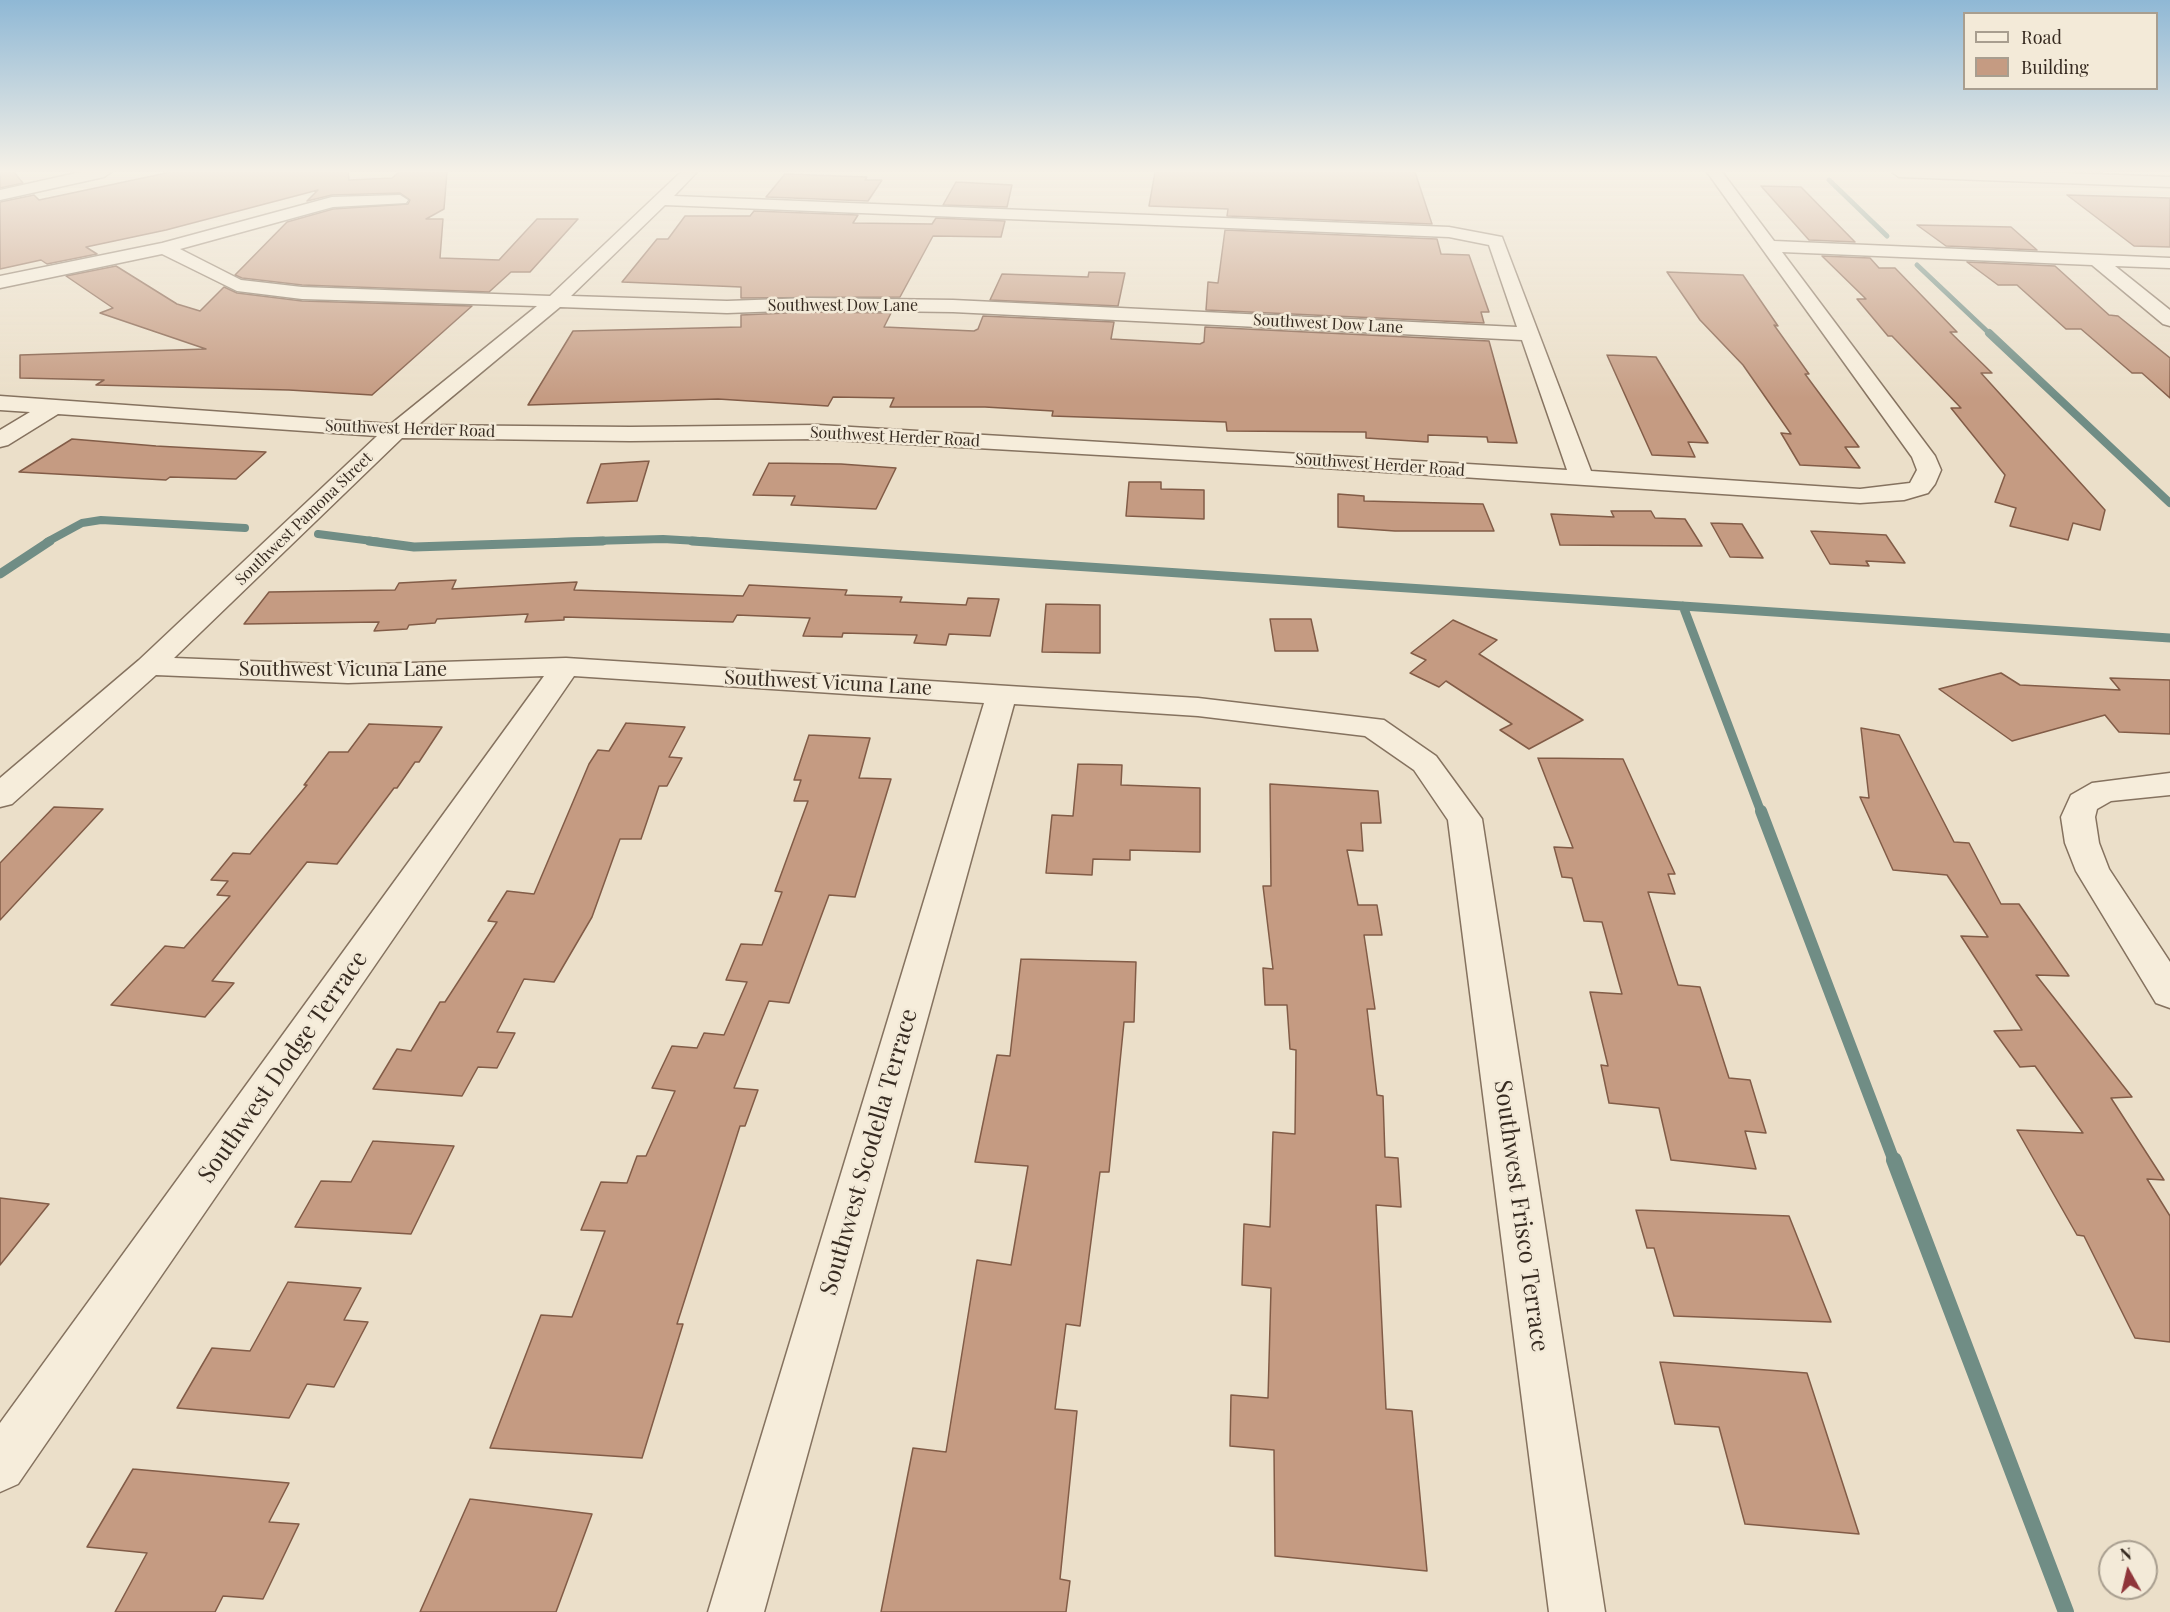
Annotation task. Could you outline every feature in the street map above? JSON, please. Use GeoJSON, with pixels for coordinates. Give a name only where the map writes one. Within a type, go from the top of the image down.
{"type":"FeatureCollection","features":[{"type":"Feature","properties":{"kind":"street","name":"Southwest Pamona Street"},"geometry":{"type":"LineString","coordinates":[[0,796],[149,666],[396,431],[553,303],[612,247]]}},
{"type":"Feature","properties":{"kind":"street"},"geometry":{"type":"LineString","coordinates":[[1498,247],[1582,479]]}},
{"type":"Feature","properties":{"kind":"street","name":"Southwest Herder Road"},"geometry":{"type":"LineString","coordinates":[[0,403],[396,431],[630,434],[818,432],[1293,459],[1860,496],[1904,493],[1919,488],[1927,479],[1929,470],[1923,456],[1770,247]]}},
{"type":"Feature","properties":{"kind":"street"},"geometry":{"type":"LineString","coordinates":[[1798,247],[2170,263]]}},
{"type":"Feature","properties":{"kind":"street"},"geometry":{"type":"LineString","coordinates":[[0,282],[164,248]]}},
{"type":"Feature","properties":{"kind":"street","name":"Southwest Dow Lane"},"geometry":{"type":"LineString","coordinates":[[164,248],[237,285],[302,293],[727,307],[810,304],[953,306],[1530,334]]}},
{"type":"Feature","properties":{"kind":"street"},"geometry":{"type":"LineString","coordinates":[[2097,260],[2170,320]]}},
{"type":"Feature","properties":{"kind":"street"},"geometry":{"type":"LineString","coordinates":[[0,440],[56,406]]}},
{"type":"Feature","properties":{"kind":"street","name":"Southwest Vicuna Lane"},"geometry":{"type":"LineString","coordinates":[[149,666],[348,674],[566,668],[1002,693],[1198,707],[1372,727],[1425,763],[1465,819]]}},
{"type":"Feature","properties":{"kind":"street","name":"Southwest Dodge Terrace"},"geometry":{"type":"LineString","coordinates":[[0,1466],[566,668]]}},
{"type":"Feature","properties":{"kind":"street","name":"Southwest Scodella Terrace"},"geometry":{"type":"LineString","coordinates":[[736,1612],[1002,693]]}},
{"type":"Feature","properties":{"kind":"street"},"geometry":{"type":"LineString","coordinates":[[2170,784],[2104,791],[2083,803],[2078,817],[2082,843],[2093,871],[2170,993]]}},
{"type":"Feature","properties":{"kind":"street","name":"Southwest Frisco Terrace"},"geometry":{"type":"LineString","coordinates":[[1465,819],[1577,1612]]}},
{"type":"Feature","properties":{"kind":"building"},"geometry":{"type":"Polygon","coordinates":[[[0,247],[86,247],[97,254],[47,264],[41,260],[0,269],[0,247]]]}},
{"type":"Feature","properties":{"kind":"building"},"geometry":{"type":"Polygon","coordinates":[[[262,247],[441,247],[440,258],[499,260],[511,247],[552,247],[530,272],[511,272],[489,292],[302,285],[242,278],[235,275],[262,247]]]}},
{"type":"Feature","properties":{"kind":"building"},"geometry":{"type":"Polygon","coordinates":[[[650,247],[927,247],[900,297],[741,298],[741,287],[622,282],[650,247]]]}},
{"type":"Feature","properties":{"kind":"building"},"geometry":{"type":"Polygon","coordinates":[[[1223,247],[1439,247],[1441,254],[1469,255],[1489,312],[1481,312],[1484,323],[1206,310],[1208,282],[1218,283],[1223,247]]]}},
{"type":"Feature","properties":{"kind":"building"},"geometry":{"type":"Polygon","coordinates":[[[1974,247],[2034,247],[2037,250],[1974,247]]]}},
{"type":"Feature","properties":{"kind":"building"},"geometry":{"type":"Polygon","coordinates":[[[1822,256],[1870,258],[1879,268],[1895,268],[1957,332],[1950,332],[1992,373],[1981,373],[2105,510],[2100,530],[2073,523],[2068,540],[2010,526],[2016,508],[1995,502],[2005,475],[1951,408],[1961,408],[1892,336],[1888,336],[1857,299],[1866,299],[1822,256]]]}},
{"type":"Feature","properties":{"kind":"building"},"geometry":{"type":"Polygon","coordinates":[[[1967,262],[2055,266],[2109,315],[2118,316],[2170,358],[2170,398],[2142,373],[2132,373],[2081,329],[2066,329],[2017,285],[1998,285],[1967,262]]]}},
{"type":"Feature","properties":{"kind":"building"},"geometry":{"type":"Polygon","coordinates":[[[116,266],[177,304],[200,311],[224,287],[237,293],[302,301],[472,306],[372,395],[289,390],[96,385],[104,380],[20,378],[20,355],[206,349],[100,313],[113,308],[66,276],[116,266]]]}},
{"type":"Feature","properties":{"kind":"building"},"geometry":{"type":"Polygon","coordinates":[[[1089,272],[1125,273],[1118,306],[990,300],[1002,274],[1088,277],[1089,272]]]}},
{"type":"Feature","properties":{"kind":"building"},"geometry":{"type":"Polygon","coordinates":[[[1667,272],[1743,275],[1778,326],[1774,325],[1809,374],[1805,374],[1859,447],[1845,447],[1860,468],[1800,465],[1781,433],[1791,434],[1743,365],[1700,320],[1667,272]]]}},
{"type":"Feature","properties":{"kind":"building"},"geometry":{"type":"Polygon","coordinates":[[[810,312],[891,313],[884,327],[974,331],[978,329],[983,316],[1114,322],[1111,339],[1200,344],[1204,342],[1205,327],[1489,341],[1517,443],[1488,442],[1487,437],[1428,435],[1428,442],[1366,438],[1366,432],[1227,431],[1226,422],[1052,416],[1053,411],[985,407],[890,407],[894,398],[833,397],[828,406],[718,399],[528,405],[573,331],[741,327],[741,315],[810,312]]]}},
{"type":"Feature","properties":{"kind":"building"},"geometry":{"type":"Polygon","coordinates":[[[1607,355],[1656,357],[1708,443],[1688,442],[1695,457],[1652,455],[1607,355]]]}},
{"type":"Feature","properties":{"kind":"building"},"geometry":{"type":"Polygon","coordinates":[[[72,439],[266,452],[236,479],[170,477],[166,480],[19,472],[72,439]]]}},
{"type":"Feature","properties":{"kind":"building"},"geometry":{"type":"Polygon","coordinates":[[[649,461],[637,501],[587,503],[601,464],[649,461]]]}},
{"type":"Feature","properties":{"kind":"building"},"geometry":{"type":"Polygon","coordinates":[[[769,463],[841,464],[896,468],[876,509],[791,505],[795,496],[753,495],[769,463]]]}},
{"type":"Feature","properties":{"kind":"building"},"geometry":{"type":"Polygon","coordinates":[[[1129,482],[1161,482],[1161,489],[1204,490],[1204,519],[1126,516],[1129,482]]]}},
{"type":"Feature","properties":{"kind":"building"},"geometry":{"type":"Polygon","coordinates":[[[1338,494],[1364,496],[1364,501],[1483,504],[1494,531],[1395,531],[1338,527],[1338,494]]]}},
{"type":"Feature","properties":{"kind":"building"},"geometry":{"type":"Polygon","coordinates":[[[1611,511],[1651,511],[1655,518],[1685,519],[1702,546],[1560,545],[1551,514],[1614,517],[1611,511]]]}},
{"type":"Feature","properties":{"kind":"building"},"geometry":{"type":"Polygon","coordinates":[[[1711,523],[1742,524],[1763,558],[1730,557],[1711,523]]]}},
{"type":"Feature","properties":{"kind":"building"},"geometry":{"type":"Polygon","coordinates":[[[1811,531],[1886,535],[1905,563],[1866,561],[1869,566],[1830,564],[1811,531]]]}},
{"type":"Feature","properties":{"kind":"building"},"geometry":{"type":"Polygon","coordinates":[[[456,580],[452,589],[577,582],[574,590],[743,596],[749,585],[847,590],[845,595],[902,597],[900,602],[966,605],[968,598],[999,599],[990,636],[949,634],[946,645],[914,643],[917,635],[843,633],[842,637],[803,636],[810,618],[737,615],[733,622],[564,617],[564,620],[525,622],[528,614],[437,619],[435,623],[409,625],[407,629],[374,631],[379,622],[244,624],[269,592],[395,590],[399,583],[456,580]]]}},
{"type":"Feature","properties":{"kind":"building"},"geometry":{"type":"Polygon","coordinates":[[[1046,604],[1100,605],[1100,653],[1042,652],[1046,604]]]}},
{"type":"Feature","properties":{"kind":"building"},"geometry":{"type":"Polygon","coordinates":[[[1270,619],[1311,619],[1318,651],[1275,651],[1270,619]]]}},
{"type":"Feature","properties":{"kind":"building"},"geometry":{"type":"Polygon","coordinates":[[[1453,620],[1497,640],[1479,654],[1583,720],[1529,749],[1500,730],[1512,724],[1446,681],[1439,687],[1410,673],[1426,660],[1411,653],[1453,620]]]}},
{"type":"Feature","properties":{"kind":"building"},"geometry":{"type":"Polygon","coordinates":[[[2001,673],[2020,685],[2120,690],[2110,678],[2170,680],[2170,734],[2119,732],[2105,715],[2012,741],[1939,689],[2001,673]]]}},
{"type":"Feature","properties":{"kind":"building"},"geometry":{"type":"Polygon","coordinates":[[[626,723],[685,727],[669,757],[682,758],[667,786],[659,786],[641,839],[620,839],[592,917],[554,982],[524,979],[497,1032],[515,1033],[497,1068],[478,1067],[462,1096],[373,1089],[397,1049],[411,1051],[440,1002],[445,1002],[497,922],[488,921],[507,891],[534,894],[589,764],[598,750],[609,751],[626,723]]]}},
{"type":"Feature","properties":{"kind":"building"},"geometry":{"type":"Polygon","coordinates":[[[369,724],[442,727],[419,762],[415,762],[397,788],[394,788],[337,864],[307,862],[212,981],[234,983],[205,1017],[111,1005],[165,946],[184,948],[230,896],[217,895],[228,881],[211,880],[233,853],[250,854],[307,785],[304,785],[329,752],[348,752],[369,724]]]}},
{"type":"Feature","properties":{"kind":"building"},"geometry":{"type":"Polygon","coordinates":[[[1861,728],[1899,735],[1954,842],[1969,843],[2001,904],[2019,904],[2069,976],[2036,975],[2132,1097],[2111,1098],[2164,1180],[2147,1179],[2170,1216],[2170,1342],[2135,1338],[2084,1236],[2077,1235],[2017,1130],[2083,1133],[2035,1066],[2020,1067],[1994,1031],[2022,1030],[1961,936],[1988,937],[1947,875],[1893,870],[1860,797],[1869,798],[1861,728]]]}},
{"type":"Feature","properties":{"kind":"building"},"geometry":{"type":"Polygon","coordinates":[[[809,735],[870,738],[859,778],[891,779],[855,897],[829,895],[789,1003],[769,1001],[734,1088],[758,1090],[745,1126],[740,1126],[677,1324],[683,1324],[642,1458],[490,1448],[541,1315],[572,1317],[605,1231],[581,1230],[601,1182],[627,1183],[637,1156],[646,1156],[675,1091],[652,1088],[672,1046],[697,1048],[704,1033],[724,1035],[747,982],[726,980],[741,944],[762,945],[782,892],[775,891],[808,801],[794,801],[801,780],[794,780],[809,735]]]}},
{"type":"Feature","properties":{"kind":"building"},"geometry":{"type":"Polygon","coordinates":[[[1538,758],[1623,759],[1675,874],[1668,874],[1675,894],[1648,892],[1678,985],[1700,987],[1729,1078],[1750,1080],[1766,1133],[1745,1131],[1756,1169],[1671,1160],[1659,1108],[1609,1103],[1601,1065],[1608,1066],[1590,992],[1622,994],[1602,922],[1584,921],[1572,878],[1562,877],[1554,847],[1573,848],[1538,758]]]}},
{"type":"Feature","properties":{"kind":"building"},"geometry":{"type":"Polygon","coordinates":[[[1078,764],[1122,765],[1121,785],[1200,788],[1200,852],[1130,850],[1130,860],[1093,859],[1092,875],[1046,873],[1052,815],[1073,816],[1078,764]]]}},
{"type":"Feature","properties":{"kind":"building"},"geometry":{"type":"Polygon","coordinates":[[[1270,784],[1378,791],[1381,823],[1361,823],[1363,851],[1347,850],[1358,905],[1377,905],[1382,935],[1364,935],[1375,1009],[1367,1009],[1377,1095],[1383,1096],[1385,1157],[1398,1158],[1401,1207],[1376,1205],[1386,1409],[1412,1411],[1427,1571],[1275,1556],[1274,1450],[1230,1446],[1231,1395],[1268,1398],[1271,1288],[1242,1285],[1244,1224],[1270,1227],[1273,1132],[1295,1134],[1296,1050],[1290,1049],[1287,1005],[1265,1005],[1263,968],[1273,969],[1263,886],[1271,886],[1270,784]]]}},
{"type":"Feature","properties":{"kind":"building"},"geometry":{"type":"Polygon","coordinates":[[[54,807],[103,809],[0,920],[0,863],[54,807]]]}},
{"type":"Feature","properties":{"kind":"building"},"geometry":{"type":"Polygon","coordinates":[[[1021,959],[1136,962],[1134,1022],[1124,1022],[1109,1172],[1100,1172],[1080,1326],[1066,1324],[1055,1409],[1077,1411],[1060,1579],[1070,1581],[1066,1612],[881,1612],[913,1448],[946,1452],[977,1260],[1011,1265],[1028,1166],[975,1162],[997,1055],[1010,1056],[1021,959]]]}},
{"type":"Feature","properties":{"kind":"building"},"geometry":{"type":"Polygon","coordinates":[[[373,1141],[454,1146],[411,1234],[295,1227],[321,1181],[351,1182],[373,1141]]]}},
{"type":"Feature","properties":{"kind":"building"},"geometry":{"type":"Polygon","coordinates":[[[0,1198],[49,1204],[0,1265],[0,1198]]]}},
{"type":"Feature","properties":{"kind":"building"},"geometry":{"type":"Polygon","coordinates":[[[1636,1210],[1789,1216],[1831,1322],[1674,1316],[1654,1248],[1647,1248],[1636,1210]]]}},
{"type":"Feature","properties":{"kind":"building"},"geometry":{"type":"Polygon","coordinates":[[[288,1282],[361,1288],[344,1320],[368,1322],[334,1387],[307,1384],[289,1418],[177,1408],[212,1348],[250,1351],[288,1282]]]}},
{"type":"Feature","properties":{"kind":"building"},"geometry":{"type":"Polygon","coordinates":[[[1660,1362],[1807,1373],[1859,1534],[1745,1524],[1719,1427],[1675,1424],[1660,1362]]]}},
{"type":"Feature","properties":{"kind":"building"},"geometry":{"type":"Polygon","coordinates":[[[133,1469],[289,1483],[269,1522],[299,1524],[263,1599],[223,1596],[215,1612],[115,1612],[147,1553],[87,1547],[133,1469]]]}},
{"type":"Feature","properties":{"kind":"building"},"geometry":{"type":"Polygon","coordinates":[[[470,1499],[592,1514],[556,1612],[420,1612],[470,1499]]]}},
{"type":"Feature","properties":{"kind":"waterway"},"geometry":{"type":"LineString","coordinates":[[1917,265],[1990,334]]}},
{"type":"Feature","properties":{"kind":"waterway"},"geometry":{"type":"LineString","coordinates":[[1989,333],[2170,503]]}},
{"type":"Feature","properties":{"kind":"waterway"},"geometry":{"type":"LineString","coordinates":[[47,542],[82,523],[101,520],[245,528]]}},
{"type":"Feature","properties":{"kind":"waterway"},"geometry":{"type":"LineString","coordinates":[[318,534],[380,542]]}},
{"type":"Feature","properties":{"kind":"waterway"},"geometry":{"type":"LineString","coordinates":[[557,542],[663,539],[715,542]]}},
{"type":"Feature","properties":{"kind":"waterway"},"geometry":{"type":"LineString","coordinates":[[0,574],[50,541]]}},
{"type":"Feature","properties":{"kind":"waterway"},"geometry":{"type":"LineString","coordinates":[[369,541],[414,547],[603,541]]}},
{"type":"Feature","properties":{"kind":"waterway"},"geometry":{"type":"LineString","coordinates":[[692,541],[1683,606]]}},
{"type":"Feature","properties":{"kind":"waterway"},"geometry":{"type":"LineString","coordinates":[[1683,606],[2170,638]]}},
{"type":"Feature","properties":{"kind":"waterway"},"geometry":{"type":"LineString","coordinates":[[1683,606],[1761,812]]}},
{"type":"Feature","properties":{"kind":"waterway"},"geometry":{"type":"LineString","coordinates":[[1761,811],[1894,1161]]}},
{"type":"Feature","properties":{"kind":"waterway"},"geometry":{"type":"LineString","coordinates":[[1894,1160],[2066,1612]]}}]}
